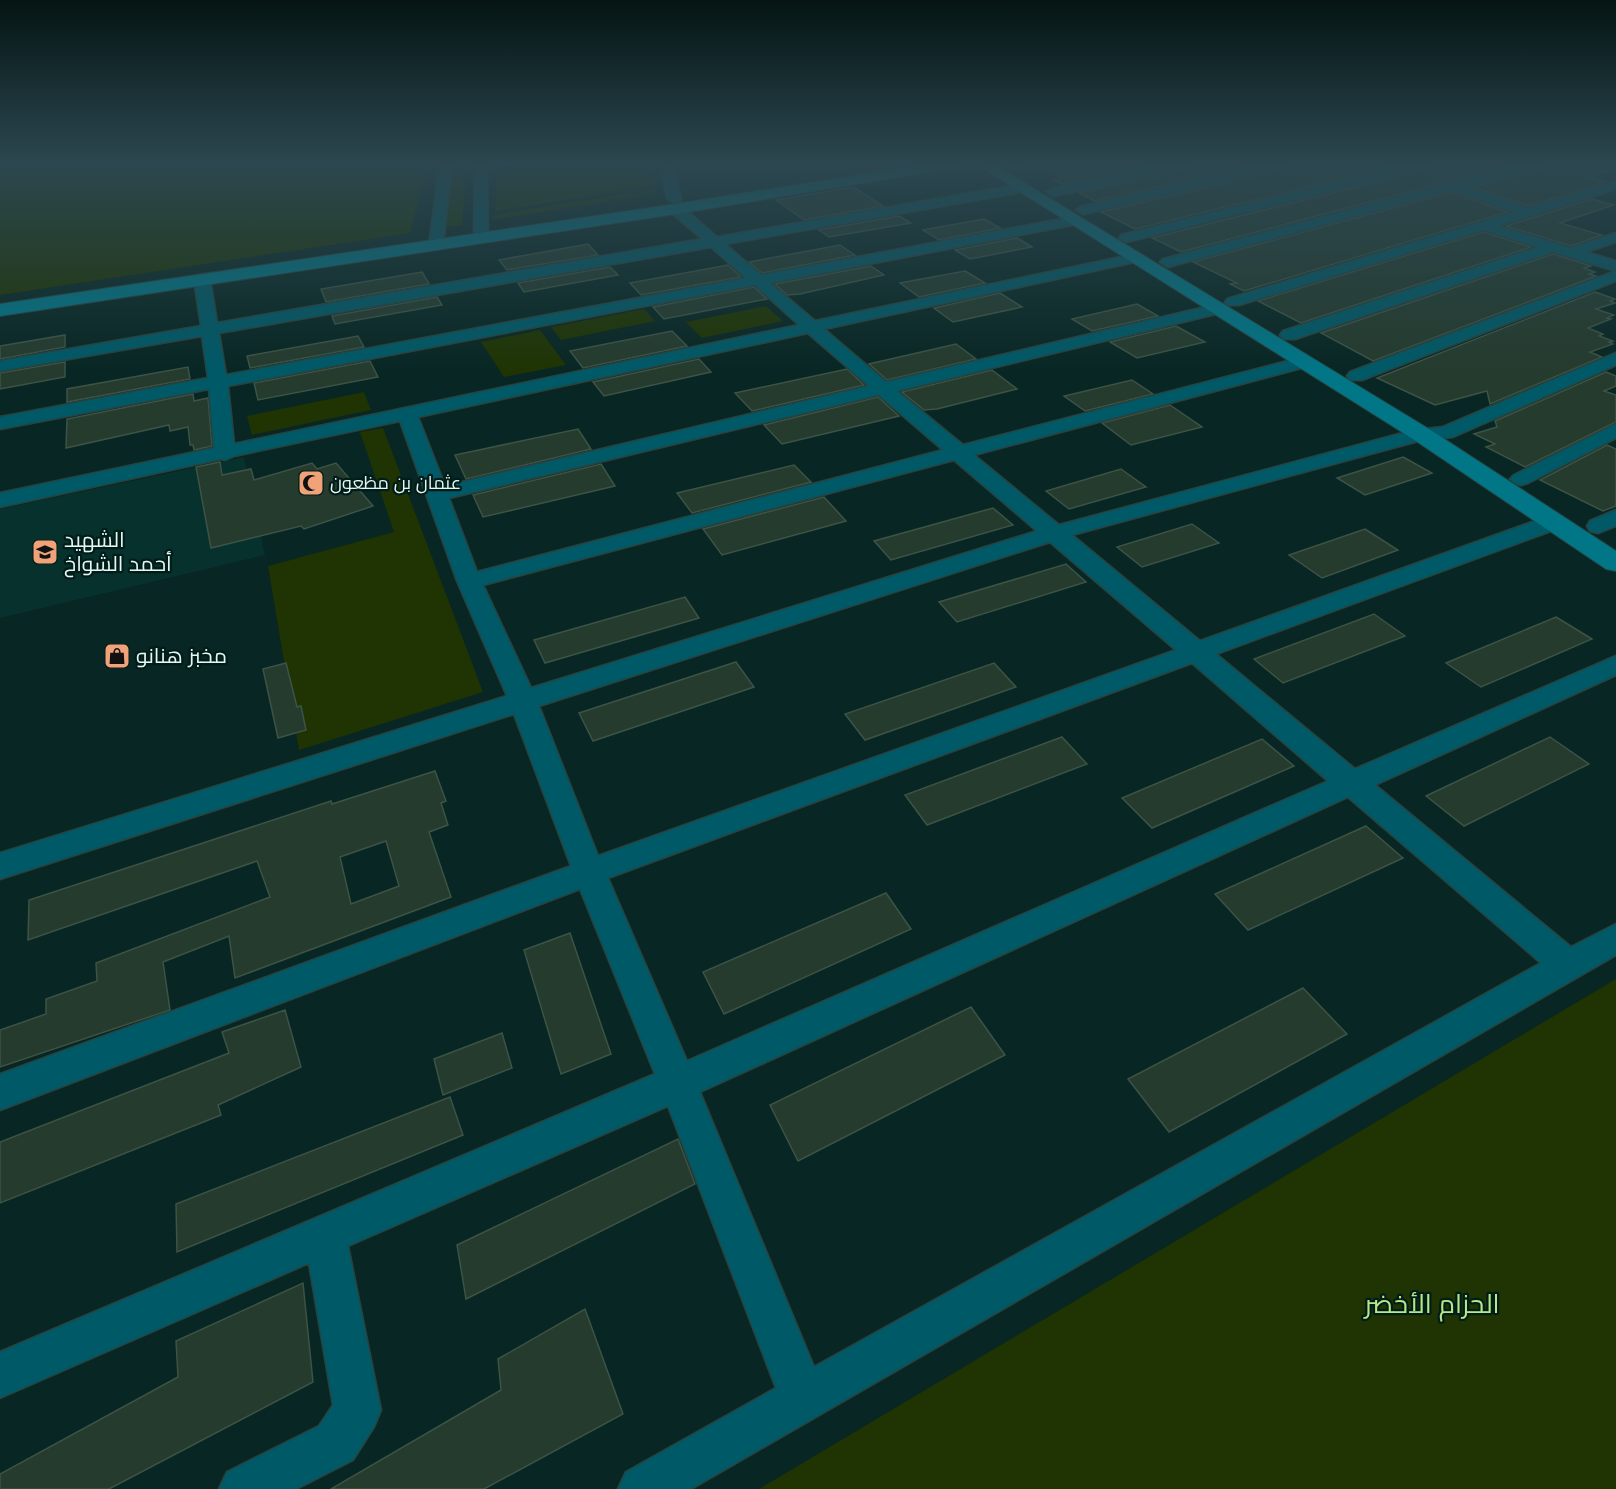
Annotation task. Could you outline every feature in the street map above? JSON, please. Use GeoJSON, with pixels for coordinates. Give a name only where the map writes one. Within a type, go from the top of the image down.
{"type":"FeatureCollection","features":[{"type":"Feature","properties":{"kind":"main road"},"geometry":{"type":"LineString","coordinates":[[0,310],[478,233]]}},
{"type":"Feature","properties":{"kind":"main road"},"geometry":{"type":"LineString","coordinates":[[1102,233],[1135,258],[1225,306],[1289,335],[1356,376],[1554,522],[1616,563]]}},
{"type":"Feature","properties":{"kind":"main road"},"geometry":{"type":"LineString","coordinates":[[1116,233],[1168,262],[1303,362],[1610,527]]}},
{"type":"Feature","properties":{"kind":"main road"},"geometry":{"type":"LineString","coordinates":[[0,302],[436,240]]}},
{"type":"Feature","properties":{"kind":"street"},"geometry":{"type":"LineString","coordinates":[[436,240],[437,233]]}},
{"type":"Feature","properties":{"kind":"street"},"geometry":{"type":"LineString","coordinates":[[703,233],[883,389],[1568,965]]}},
{"type":"Feature","properties":{"kind":"street"},"geometry":{"type":"LineString","coordinates":[[0,366],[760,233]]}},
{"type":"Feature","properties":{"kind":"street"},"geometry":{"type":"LineString","coordinates":[[0,423],[757,280],[990,233]]}},
{"type":"Feature","properties":{"kind":"street"},"geometry":{"type":"LineString","coordinates":[[1126,238],[1144,233]]}},
{"type":"Feature","properties":{"kind":"street"},"geometry":{"type":"LineString","coordinates":[[1168,262],[1275,233]]}},
{"type":"Feature","properties":{"kind":"street"},"geometry":{"type":"LineString","coordinates":[[436,495],[1225,306],[1460,233]]}},
{"type":"Feature","properties":{"kind":"street"},"geometry":{"type":"LineString","coordinates":[[1509,233],[1616,266]]}},
{"type":"Feature","properties":{"kind":"street"},"geometry":{"type":"LineString","coordinates":[[1570,253],[1616,237]]}},
{"type":"Feature","properties":{"kind":"street"},"geometry":{"type":"LineString","coordinates":[[1289,335],[1553,247]]}},
{"type":"Feature","properties":{"kind":"street"},"geometry":{"type":"LineString","coordinates":[[0,500],[225,454],[1135,258]]}},
{"type":"Feature","properties":{"kind":"street"},"geometry":{"type":"LineString","coordinates":[[1356,376],[1616,276]]}},
{"type":"Feature","properties":{"kind":"street"},"geometry":{"type":"LineString","coordinates":[[202,279],[218,383],[225,454]]}},
{"type":"Feature","properties":{"kind":"street"},"geometry":{"type":"LineString","coordinates":[[0,866],[1054,533],[1433,433],[1616,358]]}},
{"type":"Feature","properties":{"kind":"street"},"geometry":{"type":"LineString","coordinates":[[469,581],[1303,362]]}},
{"type":"Feature","properties":{"kind":"street"},"geometry":{"type":"LineString","coordinates":[[407,413],[469,581],[523,701],[589,872],[678,1083],[803,1398]]}},
{"type":"Feature","properties":{"kind":"street"},"geometry":{"type":"LineString","coordinates":[[1521,479],[1616,430]]}},
{"type":"Feature","properties":{"kind":"street"},"geometry":{"type":"LineString","coordinates":[[0,1092],[589,872],[1554,522]]}},
{"type":"Feature","properties":{"kind":"street"},"geometry":{"type":"LineString","coordinates":[[0,1375],[678,1083],[1616,665]]}},
{"type":"Feature","properties":{"kind":"street"},"geometry":{"type":"LineString","coordinates":[[643,1489],[1616,938]]}},
{"type":"Feature","properties":{"kind":"street"},"geometry":{"type":"LineString","coordinates":[[244,1489],[336,1443],[357,1410],[326,1235]]}},
{"type":"Feature","properties":{"kind":"shaded area"},"geometry":{"type":"Polygon","coordinates":[[[244,457],[265,555],[0,618],[0,509],[244,457]]]}},
{"type":"Feature","properties":{"kind":"green space"},"geometry":{"type":"Polygon","coordinates":[[[0,233],[407,233],[0,295],[0,233]]]}},
{"type":"Feature","properties":{"kind":"green space"},"geometry":{"type":"Polygon","coordinates":[[[766,306],[783,321],[702,338],[686,322],[766,306]]]}},
{"type":"Feature","properties":{"kind":"green space"},"geometry":{"type":"Polygon","coordinates":[[[644,309],[655,321],[561,340],[551,327],[644,309]]]}},
{"type":"Feature","properties":{"kind":"green space"},"geometry":{"type":"Polygon","coordinates":[[[540,330],[566,365],[504,377],[481,342],[540,330]]]}},
{"type":"Feature","properties":{"kind":"green space"},"geometry":{"type":"Polygon","coordinates":[[[364,392],[371,410],[252,435],[247,416],[364,392]]]}},
{"type":"Feature","properties":{"kind":"green space"},"geometry":{"type":"Polygon","coordinates":[[[383,428],[483,692],[299,750],[268,566],[394,532],[360,432],[383,428]]]}},
{"type":"Feature","properties":{"kind":"green space","name":"الحزام الأخضر"},"geometry":{"type":"Polygon","coordinates":[[[1616,979],[1616,1489],[759,1489],[1616,979]]]}},
{"type":"Feature","properties":{"kind":"building"},"geometry":{"type":"Polygon","coordinates":[[[824,233],[850,233],[829,237],[824,233]]]}},
{"type":"Feature","properties":{"kind":"building"},"geometry":{"type":"Polygon","coordinates":[[[929,233],[972,233],[939,240],[929,233]]]}},
{"type":"Feature","properties":{"kind":"building"},"geometry":{"type":"Polygon","coordinates":[[[1170,233],[1251,233],[1181,252],[1152,238],[1170,233]]]}},
{"type":"Feature","properties":{"kind":"building"},"geometry":{"type":"Polygon","coordinates":[[[1298,233],[1435,233],[1244,291],[1230,284],[1237,283],[1193,262],[1298,233]]]}},
{"type":"Feature","properties":{"kind":"building"},"geometry":{"type":"Polygon","coordinates":[[[1478,233],[1488,233],[1531,247],[1301,323],[1258,301],[1478,233]]]}},
{"type":"Feature","properties":{"kind":"building"},"geometry":{"type":"Polygon","coordinates":[[[1530,233],[1602,235],[1571,246],[1530,233]]]}},
{"type":"Feature","properties":{"kind":"building"},"geometry":{"type":"Polygon","coordinates":[[[1017,238],[1032,247],[970,259],[955,250],[1017,238]]]}},
{"type":"Feature","properties":{"kind":"building"},"geometry":{"type":"Polygon","coordinates":[[[588,244],[598,255],[507,270],[499,260],[588,244]]]}},
{"type":"Feature","properties":{"kind":"building"},"geometry":{"type":"Polygon","coordinates":[[[840,245],[855,255],[762,273],[749,262],[840,245]]]}},
{"type":"Feature","properties":{"kind":"building"},"geometry":{"type":"Polygon","coordinates":[[[1553,254],[1591,266],[1584,268],[1595,272],[1589,274],[1596,276],[1373,361],[1321,333],[1553,254]]]}},
{"type":"Feature","properties":{"kind":"building"},"geometry":{"type":"Polygon","coordinates":[[[728,265],[741,277],[641,295],[630,283],[728,265]]]}},
{"type":"Feature","properties":{"kind":"building"},"geometry":{"type":"Polygon","coordinates":[[[871,266],[884,275],[800,294],[787,295],[775,284],[871,266]]]}},
{"type":"Feature","properties":{"kind":"building"},"geometry":{"type":"Polygon","coordinates":[[[610,267],[618,275],[524,292],[518,283],[610,267]]]}},
{"type":"Feature","properties":{"kind":"building"},"geometry":{"type":"Polygon","coordinates":[[[965,271],[985,283],[919,297],[900,283],[965,271]]]}},
{"type":"Feature","properties":{"kind":"building"},"geometry":{"type":"Polygon","coordinates":[[[422,272],[429,284],[326,302],[321,289],[422,272]]]}},
{"type":"Feature","properties":{"kind":"building"},"geometry":{"type":"Polygon","coordinates":[[[754,287],[767,299],[664,319],[653,307],[754,287]]]}},
{"type":"Feature","properties":{"kind":"building"},"geometry":{"type":"Polygon","coordinates":[[[1595,292],[1615,299],[1610,301],[1615,303],[1596,309],[1614,315],[1607,318],[1611,319],[1588,328],[1603,334],[1599,336],[1613,341],[1609,342],[1613,344],[1590,352],[1602,357],[1490,404],[1487,391],[1435,405],[1377,378],[1595,292]]]}},
{"type":"Feature","properties":{"kind":"building"},"geometry":{"type":"Polygon","coordinates":[[[1000,293],[1022,307],[953,322],[934,308],[1000,293]]]}},
{"type":"Feature","properties":{"kind":"building"},"geometry":{"type":"Polygon","coordinates":[[[437,297],[442,305],[335,324],[332,316],[437,297]]]}},
{"type":"Feature","properties":{"kind":"building"},"geometry":{"type":"Polygon","coordinates":[[[1137,304],[1158,316],[1092,331],[1072,319],[1137,304]]]}},
{"type":"Feature","properties":{"kind":"building"},"geometry":{"type":"Polygon","coordinates":[[[1176,326],[1205,342],[1137,358],[1110,342],[1176,326]]]}},
{"type":"Feature","properties":{"kind":"building"},"geometry":{"type":"Polygon","coordinates":[[[672,331],[687,346],[583,368],[570,351],[672,331]]]}},
{"type":"Feature","properties":{"kind":"building"},"geometry":{"type":"Polygon","coordinates":[[[65,335],[65,347],[0,359],[0,346],[65,335]]]}},
{"type":"Feature","properties":{"kind":"building"},"geometry":{"type":"Polygon","coordinates":[[[358,336],[364,347],[250,368],[247,356],[358,336]]]}},
{"type":"Feature","properties":{"kind":"building"},"geometry":{"type":"Polygon","coordinates":[[[956,344],[976,359],[887,380],[869,364],[956,344]]]}},
{"type":"Feature","properties":{"kind":"building"},"geometry":{"type":"Polygon","coordinates":[[[699,359],[711,372],[604,396],[593,382],[699,359]]]}},
{"type":"Feature","properties":{"kind":"building"},"geometry":{"type":"Polygon","coordinates":[[[370,361],[378,377],[258,400],[254,383],[370,361]]]}},
{"type":"Feature","properties":{"kind":"building"},"geometry":{"type":"Polygon","coordinates":[[[65,362],[65,377],[0,389],[0,373],[65,362]]]}},
{"type":"Feature","properties":{"kind":"building"},"geometry":{"type":"Polygon","coordinates":[[[188,367],[190,379],[67,402],[67,389],[188,367]]]}},
{"type":"Feature","properties":{"kind":"building"},"geometry":{"type":"Polygon","coordinates":[[[847,369],[864,385],[752,411],[735,393],[847,369]]]}},
{"type":"Feature","properties":{"kind":"building"},"geometry":{"type":"Polygon","coordinates":[[[992,370],[1017,389],[937,409],[924,410],[902,392],[992,370]]]}},
{"type":"Feature","properties":{"kind":"building"},"geometry":{"type":"Polygon","coordinates":[[[1606,372],[1616,376],[1616,386],[1604,391],[1616,395],[1616,422],[1525,467],[1486,447],[1495,444],[1474,434],[1497,427],[1495,421],[1606,372]]]}},
{"type":"Feature","properties":{"kind":"building"},"geometry":{"type":"Polygon","coordinates":[[[1132,380],[1153,394],[1085,411],[1064,396],[1132,380]]]}},
{"type":"Feature","properties":{"kind":"building"},"geometry":{"type":"Polygon","coordinates":[[[193,394],[194,401],[208,398],[212,446],[194,450],[193,445],[190,445],[188,427],[170,431],[169,425],[66,448],[67,419],[193,394]]]}},
{"type":"Feature","properties":{"kind":"building"},"geometry":{"type":"Polygon","coordinates":[[[878,397],[899,416],[782,444],[764,425],[878,397]]]}},
{"type":"Feature","properties":{"kind":"building"},"geometry":{"type":"Polygon","coordinates":[[[1170,405],[1202,427],[1131,445],[1102,423],[1170,405]]]}},
{"type":"Feature","properties":{"kind":"building"},"geometry":{"type":"Polygon","coordinates":[[[578,429],[591,449],[466,479],[455,455],[578,429]]]}},
{"type":"Feature","properties":{"kind":"building"},"geometry":{"type":"Polygon","coordinates":[[[1607,445],[1616,449],[1616,506],[1603,511],[1540,480],[1607,445]]]}},
{"type":"Feature","properties":{"kind":"building"},"geometry":{"type":"Polygon","coordinates":[[[1403,457],[1432,473],[1365,495],[1337,478],[1403,457]]]}},
{"type":"Feature","properties":{"kind":"building"},"geometry":{"type":"Polygon","coordinates":[[[220,462],[222,475],[251,469],[254,480],[312,463],[317,469],[336,463],[373,506],[304,529],[301,526],[211,548],[196,467],[220,462]]]}},
{"type":"Feature","properties":{"kind":"building"},"geometry":{"type":"Polygon","coordinates":[[[601,464],[615,486],[483,517],[473,495],[601,464]]]}},
{"type":"Feature","properties":{"kind":"building"},"geometry":{"type":"Polygon","coordinates":[[[794,465],[811,482],[692,513],[677,493],[794,465]]]}},
{"type":"Feature","properties":{"kind":"building"},"geometry":{"type":"Polygon","coordinates":[[[1121,469],[1146,487],[1069,509],[1046,491],[1121,469]]]}},
{"type":"Feature","properties":{"kind":"building"},"geometry":{"type":"Polygon","coordinates":[[[824,497],[846,521],[722,555],[703,529],[824,497]]]}},
{"type":"Feature","properties":{"kind":"building"},"geometry":{"type":"Polygon","coordinates":[[[993,508],[1013,525],[891,560],[874,541],[993,508]]]}},
{"type":"Feature","properties":{"kind":"building"},"geometry":{"type":"Polygon","coordinates":[[[1192,524],[1219,543],[1142,567],[1117,547],[1192,524]]]}},
{"type":"Feature","properties":{"kind":"building"},"geometry":{"type":"Polygon","coordinates":[[[1365,529],[1398,550],[1322,578],[1289,555],[1365,529]]]}},
{"type":"Feature","properties":{"kind":"building"},"geometry":{"type":"Polygon","coordinates":[[[1066,564],[1086,582],[957,622],[939,602],[1066,564]]]}},
{"type":"Feature","properties":{"kind":"building"},"geometry":{"type":"Polygon","coordinates":[[[685,597],[699,618],[545,663],[534,640],[685,597]]]}},
{"type":"Feature","properties":{"kind":"building"},"geometry":{"type":"Polygon","coordinates":[[[1374,614],[1405,636],[1283,683],[1254,659],[1374,614]]]}},
{"type":"Feature","properties":{"kind":"building"},"geometry":{"type":"Polygon","coordinates":[[[1556,617],[1592,639],[1481,687],[1446,663],[1556,617]]]}},
{"type":"Feature","properties":{"kind":"building"},"geometry":{"type":"Polygon","coordinates":[[[736,662],[754,687],[593,741],[579,713],[736,662]]]}},
{"type":"Feature","properties":{"kind":"building"},"geometry":{"type":"Polygon","coordinates":[[[286,663],[297,707],[301,706],[306,730],[278,738],[263,669],[286,663]]]}},
{"type":"Feature","properties":{"kind":"building"},"geometry":{"type":"Polygon","coordinates":[[[994,663],[1016,687],[865,740],[845,714],[994,663]]]}},
{"type":"Feature","properties":{"kind":"building"},"geometry":{"type":"Polygon","coordinates":[[[1062,737],[1087,764],[927,825],[905,795],[1062,737]]]}},
{"type":"Feature","properties":{"kind":"building"},"geometry":{"type":"Polygon","coordinates":[[[1550,737],[1589,764],[1464,826],[1426,796],[1550,737]]]}},
{"type":"Feature","properties":{"kind":"building"},"geometry":{"type":"Polygon","coordinates":[[[1262,739],[1294,766],[1152,828],[1122,798],[1262,739]]]}},
{"type":"Feature","properties":{"kind":"building"},"geometry":{"type":"Polygon","coordinates":[[[435,771],[446,801],[441,803],[448,825],[429,832],[451,897],[235,978],[229,936],[163,962],[170,1010],[0,1067],[0,1030],[46,1014],[46,999],[97,981],[96,963],[270,897],[257,861],[28,940],[29,900],[331,801],[332,804],[435,771]],[[386,841],[340,857],[351,904],[399,886],[386,841]]]}},
{"type":"Feature","properties":{"kind":"building"},"geometry":{"type":"Polygon","coordinates":[[[1366,826],[1403,858],[1248,930],[1215,894],[1366,826]]]}},
{"type":"Feature","properties":{"kind":"building"},"geometry":{"type":"Polygon","coordinates":[[[886,893],[911,929],[724,1014],[703,972],[886,893]]]}},
{"type":"Feature","properties":{"kind":"building"},"geometry":{"type":"Polygon","coordinates":[[[570,933],[611,1054],[561,1074],[524,950],[570,933]]]}},
{"type":"Feature","properties":{"kind":"building"},"geometry":{"type":"Polygon","coordinates":[[[1303,988],[1347,1034],[1169,1132],[1128,1079],[1303,988]]]}},
{"type":"Feature","properties":{"kind":"building"},"geometry":{"type":"Polygon","coordinates":[[[971,1007],[1005,1055],[798,1161],[770,1105],[971,1007]]]}},
{"type":"Feature","properties":{"kind":"building"},"geometry":{"type":"Polygon","coordinates":[[[285,1010],[301,1067],[218,1105],[221,1115],[0,1203],[0,1142],[229,1053],[222,1032],[285,1010]]]}},
{"type":"Feature","properties":{"kind":"building"},"geometry":{"type":"Polygon","coordinates":[[[502,1033],[512,1068],[443,1095],[434,1059],[502,1033]]]}},
{"type":"Feature","properties":{"kind":"building"},"geometry":{"type":"Polygon","coordinates":[[[450,1097],[463,1135],[177,1252],[176,1204],[450,1097]]]}},
{"type":"Feature","properties":{"kind":"building"},"geometry":{"type":"Polygon","coordinates":[[[678,1139],[695,1184],[466,1299],[457,1245],[678,1139]]]}},
{"type":"Feature","properties":{"kind":"building"},"geometry":{"type":"Polygon","coordinates":[[[303,1283],[313,1382],[109,1489],[0,1489],[0,1474],[178,1377],[176,1341],[303,1283]]]}},
{"type":"Feature","properties":{"kind":"building"},"geometry":{"type":"Polygon","coordinates":[[[585,1309],[623,1414],[484,1489],[331,1489],[501,1390],[498,1359],[585,1309]]]}},
{"type":"Feature","properties":{"kind":"place","name":"عثمان بن مظعون"},"geometry":{"type":"Point","coordinates":[311,483]}},
{"type":"Feature","properties":{"kind":"place","name":"الشهيد أحمد الشواخ"},"geometry":{"type":"Point","coordinates":[45,552]}},
{"type":"Feature","properties":{"kind":"place","name":"مخبز هنانو"},"geometry":{"type":"Point","coordinates":[117,656]}}]}
